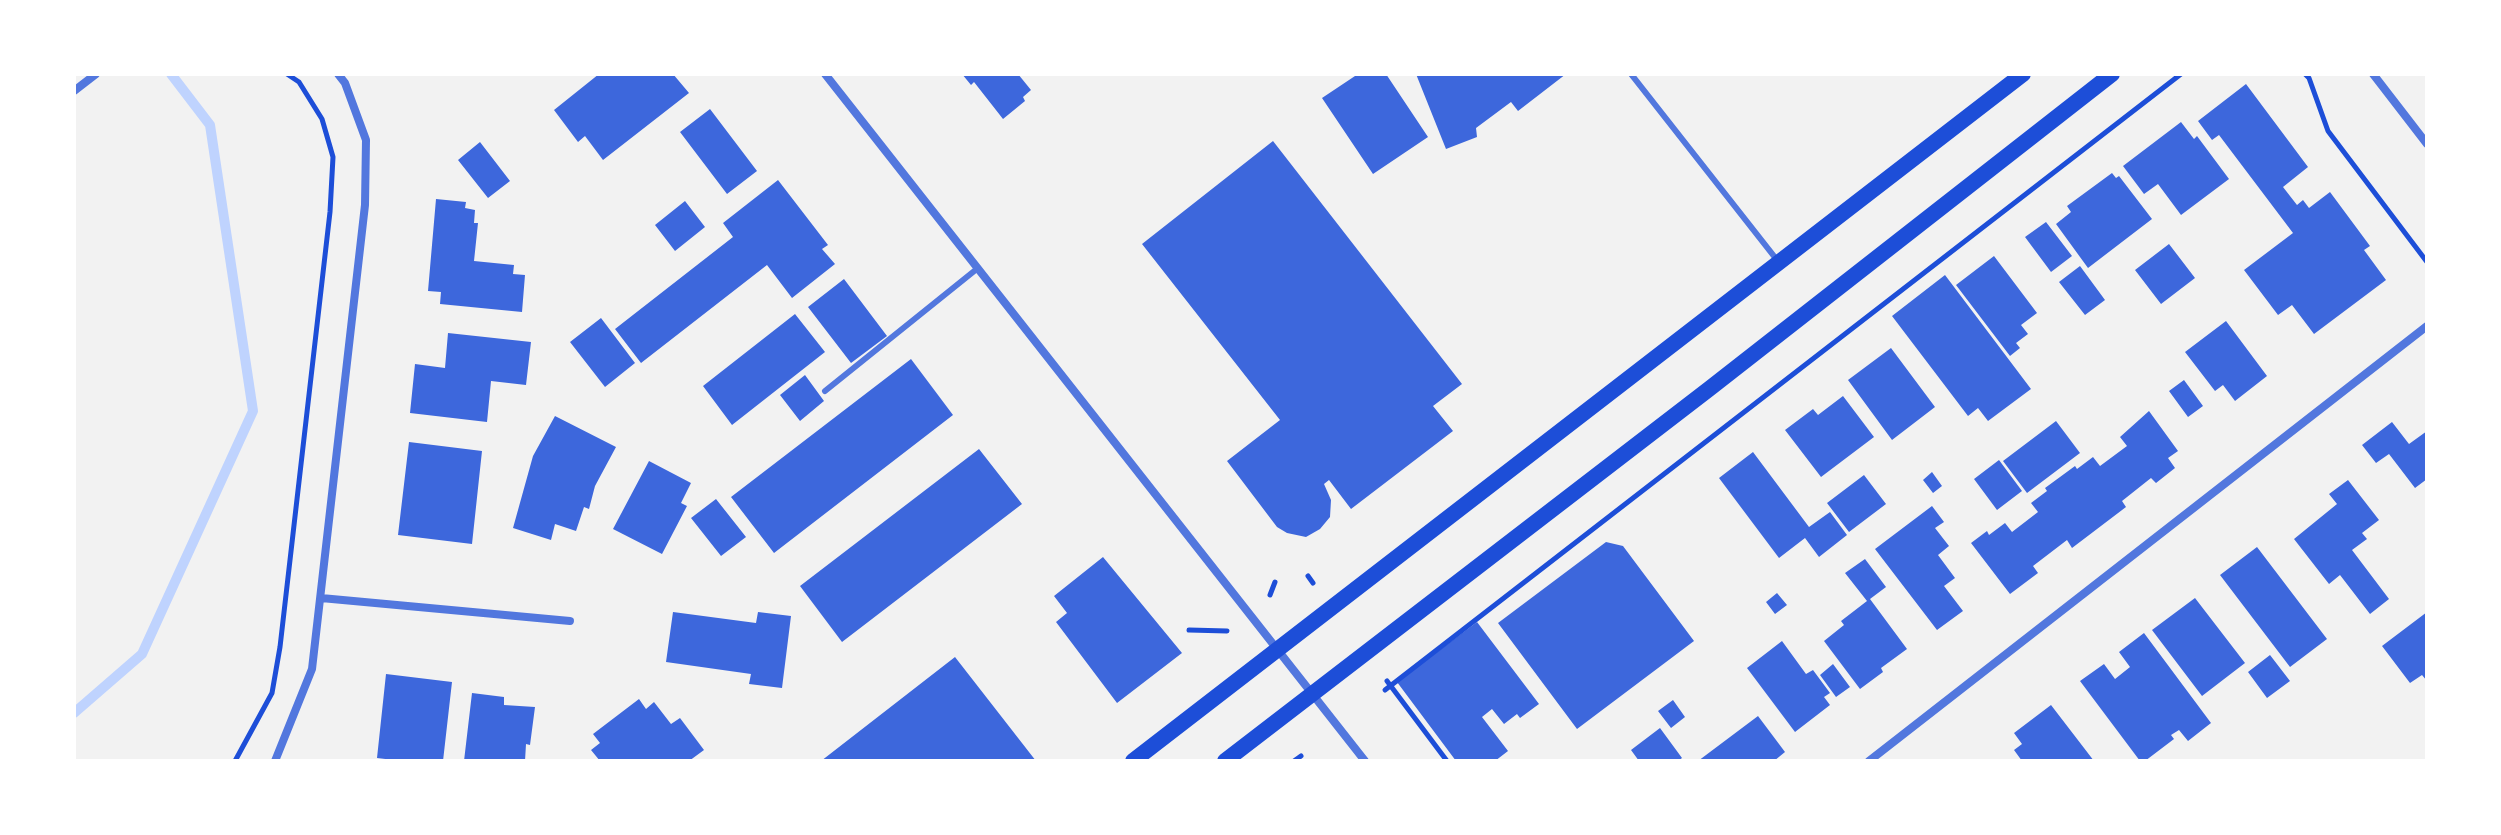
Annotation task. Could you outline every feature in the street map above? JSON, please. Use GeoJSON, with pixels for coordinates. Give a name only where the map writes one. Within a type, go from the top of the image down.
{"type":"FeatureCollection","features":[{"type":"Feature","properties":{"kind":"main road"},"geometry":{"type":"LineString","coordinates":[[1133,761],[2023,74]]}},
{"type":"Feature","properties":{"kind":"main road"},"geometry":{"type":"LineString","coordinates":[[1225,761],[2112,74]]}},
{"type":"Feature","properties":{"kind":"street"},"geometry":{"type":"LineString","coordinates":[[74,91],[96,74]]}},
{"type":"Feature","properties":{"kind":"street"},"geometry":{"type":"LineString","coordinates":[[275,761],[312,669],[365,205],[366,140],[345,83],[338,74]]}},
{"type":"Feature","properties":{"kind":"street"},"geometry":{"type":"LineString","coordinates":[[825,74],[1365,761]]}},
{"type":"Feature","properties":{"kind":"street"},"geometry":{"type":"LineString","coordinates":[[2373,74],[2427,144]]}},
{"type":"Feature","properties":{"kind":"street"},"geometry":{"type":"LineString","coordinates":[[1869,761],[2427,326]]}},
{"type":"Feature","properties":{"kind":"street"},"geometry":{"type":"LineString","coordinates":[[321,598],[570,621]]}},
{"type":"Feature","properties":{"kind":"lane"},"geometry":{"type":"LineString","coordinates":[[1631,74],[1778,261]]}},
{"type":"Feature","properties":{"kind":"lane"},"geometry":{"type":"LineString","coordinates":[[825,391],[978,268]]}},
{"type":"Feature","properties":{"kind":"path"},"geometry":{"type":"LineString","coordinates":[[235,761],[272,693],[280,647],[330,212],[333,157],[322,119],[299,82],[287,74]]}},
{"type":"Feature","properties":{"kind":"path"},"geometry":{"type":"LineString","coordinates":[[1385,690],[1389,683],[2181,74]]}},
{"type":"Feature","properties":{"kind":"path"},"geometry":{"type":"LineString","coordinates":[[2305,74],[2328,131],[2427,262]]}},
{"type":"Feature","properties":{"kind":"path"},"geometry":{"type":"LineString","coordinates":[[1308,576],[1313,583]]}},
{"type":"Feature","properties":{"kind":"path"},"geometry":{"type":"LineString","coordinates":[[1270,595],[1275,582]]}},
{"type":"Feature","properties":{"kind":"path"},"geometry":{"type":"LineString","coordinates":[[1189,630],[1227,631]]}},
{"type":"Feature","properties":{"kind":"path"},"geometry":{"type":"LineString","coordinates":[[1389,683],[1447,761]]}},
{"type":"Feature","properties":{"kind":"path"},"geometry":{"type":"LineString","coordinates":[[1294,761],[1301,756]]}},
{"type":"Feature","properties":{"kind":"building"},"geometry":{"type":"Polygon","coordinates":[[[599,74],[673,74],[689,93],[603,160],[585,136],[578,142],[554,110],[599,74]]]}},
{"type":"Feature","properties":{"kind":"building"},"geometry":{"type":"Polygon","coordinates":[[[962,74],[1018,74],[1031,90],[1023,97],[1025,101],[1003,119],[974,82],[971,85],[962,74]]]}},
{"type":"Feature","properties":{"kind":"building"},"geometry":{"type":"Polygon","coordinates":[[[1358,74],[1386,74],[1428,137],[1373,174],[1322,98],[1358,74]]]}},
{"type":"Feature","properties":{"kind":"building"},"geometry":{"type":"Polygon","coordinates":[[[1416,74],[1566,74],[1518,111],[1511,102],[1476,128],[1477,137],[1446,149],[1416,74]]]}},
{"type":"Feature","properties":{"kind":"building"},"geometry":{"type":"Polygon","coordinates":[[[2246,84],[2308,167],[2283,187],[2297,205],[2303,200],[2309,208],[2330,192],[2370,246],[2364,250],[2386,280],[2314,334],[2292,305],[2278,315],[2244,270],[2293,233],[2219,135],[2212,140],[2198,121],[2246,84]]]}},
{"type":"Feature","properties":{"kind":"building"},"geometry":{"type":"Polygon","coordinates":[[[710,109],[757,171],[727,194],[680,132],[710,109]]]}},
{"type":"Feature","properties":{"kind":"building"},"geometry":{"type":"Polygon","coordinates":[[[2181,122],[2194,139],[2197,136],[2229,179],[2181,215],[2158,184],[2144,194],[2123,166],[2181,122]]]}},
{"type":"Feature","properties":{"kind":"building"},"geometry":{"type":"Polygon","coordinates":[[[1273,141],[1462,384],[1433,406],[1453,431],[1351,509],[1329,480],[1324,484],[1331,500],[1330,517],[1320,529],[1306,537],[1287,533],[1277,527],[1227,461],[1280,420],[1142,244],[1273,141]]]}},
{"type":"Feature","properties":{"kind":"building"},"geometry":{"type":"Polygon","coordinates":[[[480,142],[510,181],[488,198],[458,160],[480,142]]]}},
{"type":"Feature","properties":{"kind":"building"},"geometry":{"type":"Polygon","coordinates":[[[2112,173],[2116,178],[2119,176],[2152,219],[2088,268],[2056,224],[2071,212],[2067,206],[2112,173]]]}},
{"type":"Feature","properties":{"kind":"building"},"geometry":{"type":"Polygon","coordinates":[[[778,180],[828,245],[822,249],[835,264],[792,298],[767,265],[641,363],[615,329],[733,237],[723,223],[778,180]]]}},
{"type":"Feature","properties":{"kind":"building"},"geometry":{"type":"Polygon","coordinates":[[[436,199],[466,202],[465,208],[475,210],[474,223],[478,223],[474,261],[514,265],[513,274],[525,275],[522,312],[440,304],[441,292],[428,291],[436,199]]]}},
{"type":"Feature","properties":{"kind":"building"},"geometry":{"type":"Polygon","coordinates":[[[685,201],[705,227],[675,251],[655,225],[685,201]]]}},
{"type":"Feature","properties":{"kind":"building"},"geometry":{"type":"Polygon","coordinates":[[[2046,222],[2072,256],[2051,272],[2025,237],[2046,222]]]}},
{"type":"Feature","properties":{"kind":"building"},"geometry":{"type":"Polygon","coordinates":[[[2169,244],[2195,278],[2161,304],[2135,270],[2169,244]]]}},
{"type":"Feature","properties":{"kind":"building"},"geometry":{"type":"Polygon","coordinates":[[[1994,256],[2037,313],[2021,325],[2028,334],[2016,343],[2020,348],[2010,356],[1956,285],[1994,256]]]}},
{"type":"Feature","properties":{"kind":"building"},"geometry":{"type":"Polygon","coordinates":[[[2080,266],[2105,300],[2085,315],[2059,282],[2080,266]]]}},
{"type":"Feature","properties":{"kind":"building"},"geometry":{"type":"Polygon","coordinates":[[[1945,275],[2031,389],[1988,421],[1978,408],[1968,416],[1892,316],[1945,275]]]}},
{"type":"Feature","properties":{"kind":"building"},"geometry":{"type":"Polygon","coordinates":[[[844,279],[887,336],[851,363],[808,307],[844,279]]]}},
{"type":"Feature","properties":{"kind":"building"},"geometry":{"type":"Polygon","coordinates":[[[795,314],[825,352],[732,425],[703,386],[795,314]]]}},
{"type":"Feature","properties":{"kind":"building"},"geometry":{"type":"Polygon","coordinates":[[[601,318],[635,363],[605,387],[570,342],[601,318]]]}},
{"type":"Feature","properties":{"kind":"building"},"geometry":{"type":"Polygon","coordinates":[[[2226,321],[2267,376],[2235,401],[2223,385],[2215,391],[2185,352],[2226,321]]]}},
{"type":"Feature","properties":{"kind":"building"},"geometry":{"type":"Polygon","coordinates":[[[448,333],[531,342],[526,385],[491,381],[487,422],[410,413],[415,364],[445,368],[448,333]]]}},
{"type":"Feature","properties":{"kind":"building"},"geometry":{"type":"Polygon","coordinates":[[[1891,348],[1935,407],[1892,440],[1848,380],[1891,348]]]}},
{"type":"Feature","properties":{"kind":"building"},"geometry":{"type":"Polygon","coordinates":[[[911,359],[953,415],[774,553],[731,497],[911,359]]]}},
{"type":"Feature","properties":{"kind":"building"},"geometry":{"type":"Polygon","coordinates":[[[805,375],[824,401],[800,421],[780,395],[805,375]]]}},
{"type":"Feature","properties":{"kind":"building"},"geometry":{"type":"Polygon","coordinates":[[[2184,380],[2203,406],[2188,417],[2169,391],[2184,380]]]}},
{"type":"Feature","properties":{"kind":"building"},"geometry":{"type":"Polygon","coordinates":[[[1843,396],[1874,437],[1821,477],[1785,430],[1813,409],[1818,415],[1843,396]]]}},
{"type":"Feature","properties":{"kind":"building"},"geometry":{"type":"Polygon","coordinates":[[[2149,411],[2178,451],[2168,458],[2175,468],[2156,483],[2151,478],[2122,501],[2126,507],[2072,548],[2067,540],[2033,566],[2038,573],[2010,594],[1971,543],[2005,523],[2012,532],[2038,512],[2031,503],[2047,491],[2045,488],[2075,466],[2077,469],[2093,457],[2100,466],[2127,446],[2120,437],[2149,411]]]}},
{"type":"Feature","properties":{"kind":"building"},"geometry":{"type":"Polygon","coordinates":[[[555,416],[616,447],[595,486],[589,509],[584,507],[576,531],[555,524],[551,540],[513,528],[533,456],[555,416]]]}},
{"type":"Feature","properties":{"kind":"building"},"geometry":{"type":"Polygon","coordinates":[[[2056,421],[2080,453],[2027,493],[2003,461],[2056,421]]]}},
{"type":"Feature","properties":{"kind":"building"},"geometry":{"type":"Polygon","coordinates":[[[2392,422],[2409,444],[2427,431],[2427,479],[2415,488],[2389,454],[2376,463],[2362,445],[2392,422]]]}},
{"type":"Feature","properties":{"kind":"building"},"geometry":{"type":"Polygon","coordinates":[[[409,442],[482,451],[472,544],[398,535],[409,442]]]}},
{"type":"Feature","properties":{"kind":"building"},"geometry":{"type":"Polygon","coordinates":[[[979,449],[1022,504],[842,642],[800,586],[979,449]]]}},
{"type":"Feature","properties":{"kind":"building"},"geometry":{"type":"Polygon","coordinates":[[[1753,452],[1809,527],[1830,512],[1847,535],[1819,557],[1805,538],[1779,558],[1719,478],[1753,452]]]}},
{"type":"Feature","properties":{"kind":"building"},"geometry":{"type":"Polygon","coordinates":[[[1999,460],[2022,491],[1997,510],[1974,479],[1999,460]]]}},
{"type":"Feature","properties":{"kind":"building"},"geometry":{"type":"Polygon","coordinates":[[[649,461],[691,483],[681,503],[687,506],[662,554],[613,529],[649,461]]]}},
{"type":"Feature","properties":{"kind":"building"},"geometry":{"type":"Polygon","coordinates":[[[1932,472],[1942,486],[1933,493],[1923,480],[1932,472]]]}},
{"type":"Feature","properties":{"kind":"building"},"geometry":{"type":"Polygon","coordinates":[[[1864,475],[1886,504],[1849,532],[1827,503],[1864,475]]]}},
{"type":"Feature","properties":{"kind":"building"},"geometry":{"type":"Polygon","coordinates":[[[2348,480],[2379,520],[2362,533],[2367,539],[2352,550],[2389,599],[2370,614],[2340,575],[2329,584],[2294,539],[2337,504],[2329,494],[2348,480]]]}},
{"type":"Feature","properties":{"kind":"building"},"geometry":{"type":"Polygon","coordinates":[[[716,499],[746,537],[721,556],[691,518],[716,499]]]}},
{"type":"Feature","properties":{"kind":"building"},"geometry":{"type":"Polygon","coordinates":[[[1932,506],[1944,522],[1935,528],[1949,546],[1938,555],[1955,578],[1944,586],[1963,611],[1937,630],[1875,549],[1932,506]]]}},
{"type":"Feature","properties":{"kind":"building"},"geometry":{"type":"Polygon","coordinates":[[[1606,542],[1623,546],[1694,641],[1577,729],[1498,623],[1606,542]]]}},
{"type":"Feature","properties":{"kind":"building"},"geometry":{"type":"Polygon","coordinates":[[[2257,547],[2327,639],[2290,667],[2220,575],[2257,547]]]}},
{"type":"Feature","properties":{"kind":"building"},"geometry":{"type":"Polygon","coordinates":[[[1103,557],[1182,653],[1117,703],[1056,622],[1067,613],[1054,596],[1103,557]]]}},
{"type":"Feature","properties":{"kind":"building"},"geometry":{"type":"Polygon","coordinates":[[[1865,559],[1886,587],[1870,599],[1907,649],[1860,689],[1824,641],[1844,625],[1841,621],[1867,601],[1845,573],[1865,559]]]}},
{"type":"Feature","properties":{"kind":"building"},"geometry":{"type":"Polygon","coordinates":[[[1777,593],[1787,605],[1775,614],[1766,602],[1777,593]]]}},
{"type":"Feature","properties":{"kind":"building"},"geometry":{"type":"Polygon","coordinates":[[[2195,598],[2245,663],[2202,696],[2152,630],[2195,598]]]}},
{"type":"Feature","properties":{"kind":"building"},"geometry":{"type":"Polygon","coordinates":[[[673,612],[756,623],[758,612],[791,616],[782,688],[749,684],[751,674],[666,662],[673,612]]]}},
{"type":"Feature","properties":{"kind":"building"},"geometry":{"type":"Polygon","coordinates":[[[2427,612],[2427,681],[2422,675],[2410,683],[2382,646],[2427,612]]]}},
{"type":"Feature","properties":{"kind":"building"},"geometry":{"type":"Polygon","coordinates":[[[1477,622],[1539,704],[1520,718],[1517,714],[1504,724],[1492,709],[1482,717],[1508,751],[1495,761],[1456,761],[1397,682],[1477,622]]]}},
{"type":"Feature","properties":{"kind":"building"},"geometry":{"type":"Polygon","coordinates":[[[2144,633],[2211,723],[2188,741],[2179,730],[2171,735],[2174,739],[2145,761],[2140,761],[2080,681],[2104,664],[2115,679],[2130,667],[2119,652],[2144,633]]]}},
{"type":"Feature","properties":{"kind":"building"},"geometry":{"type":"Polygon","coordinates":[[[1782,641],[1806,674],[1813,670],[1830,693],[1824,697],[1830,705],[1795,732],[1747,668],[1782,641]]]}},
{"type":"Feature","properties":{"kind":"building"},"geometry":{"type":"Polygon","coordinates":[[[2270,655],[2290,681],[2267,698],[2248,672],[2270,655]]]}},
{"type":"Feature","properties":{"kind":"building"},"geometry":{"type":"Polygon","coordinates":[[[955,657],[1036,761],[821,761],[955,657]]]}},
{"type":"Feature","properties":{"kind":"building"},"geometry":{"type":"Polygon","coordinates":[[[1833,664],[1850,687],[1836,697],[1820,675],[1833,664]]]}},
{"type":"Feature","properties":{"kind":"building"},"geometry":{"type":"Polygon","coordinates":[[[386,674],[452,682],[443,761],[377,758],[386,674]]]}},
{"type":"Feature","properties":{"kind":"building"},"geometry":{"type":"Polygon","coordinates":[[[472,693],[504,697],[504,705],[535,707],[525,761],[464,761],[472,693]]]}},
{"type":"Feature","properties":{"kind":"building"},"geometry":{"type":"Polygon","coordinates":[[[639,699],[646,709],[654,702],[671,724],[680,718],[704,750],[689,761],[600,761],[591,750],[600,743],[593,734],[639,699]]]}},
{"type":"Feature","properties":{"kind":"building"},"geometry":{"type":"Polygon","coordinates":[[[1673,700],[1685,717],[1671,728],[1658,711],[1673,700]]]}},
{"type":"Feature","properties":{"kind":"building"},"geometry":{"type":"Polygon","coordinates":[[[2051,705],[2094,761],[2022,761],[2014,750],[2022,744],[2014,733],[2051,705]]]}},
{"type":"Feature","properties":{"kind":"building"},"geometry":{"type":"Polygon","coordinates":[[[1758,716],[1785,752],[1774,761],[1698,761],[1758,716]]]}},
{"type":"Feature","properties":{"kind":"building"},"geometry":{"type":"Polygon","coordinates":[[[1660,728],[1682,758],[1678,761],[1639,761],[1631,750],[1660,728]]]}},
{"type":"Feature","properties":{"kind":"waterway"},"geometry":{"type":"LineString","coordinates":[[74,713],[142,654],[253,411],[210,125],[171,74]]}}]}
